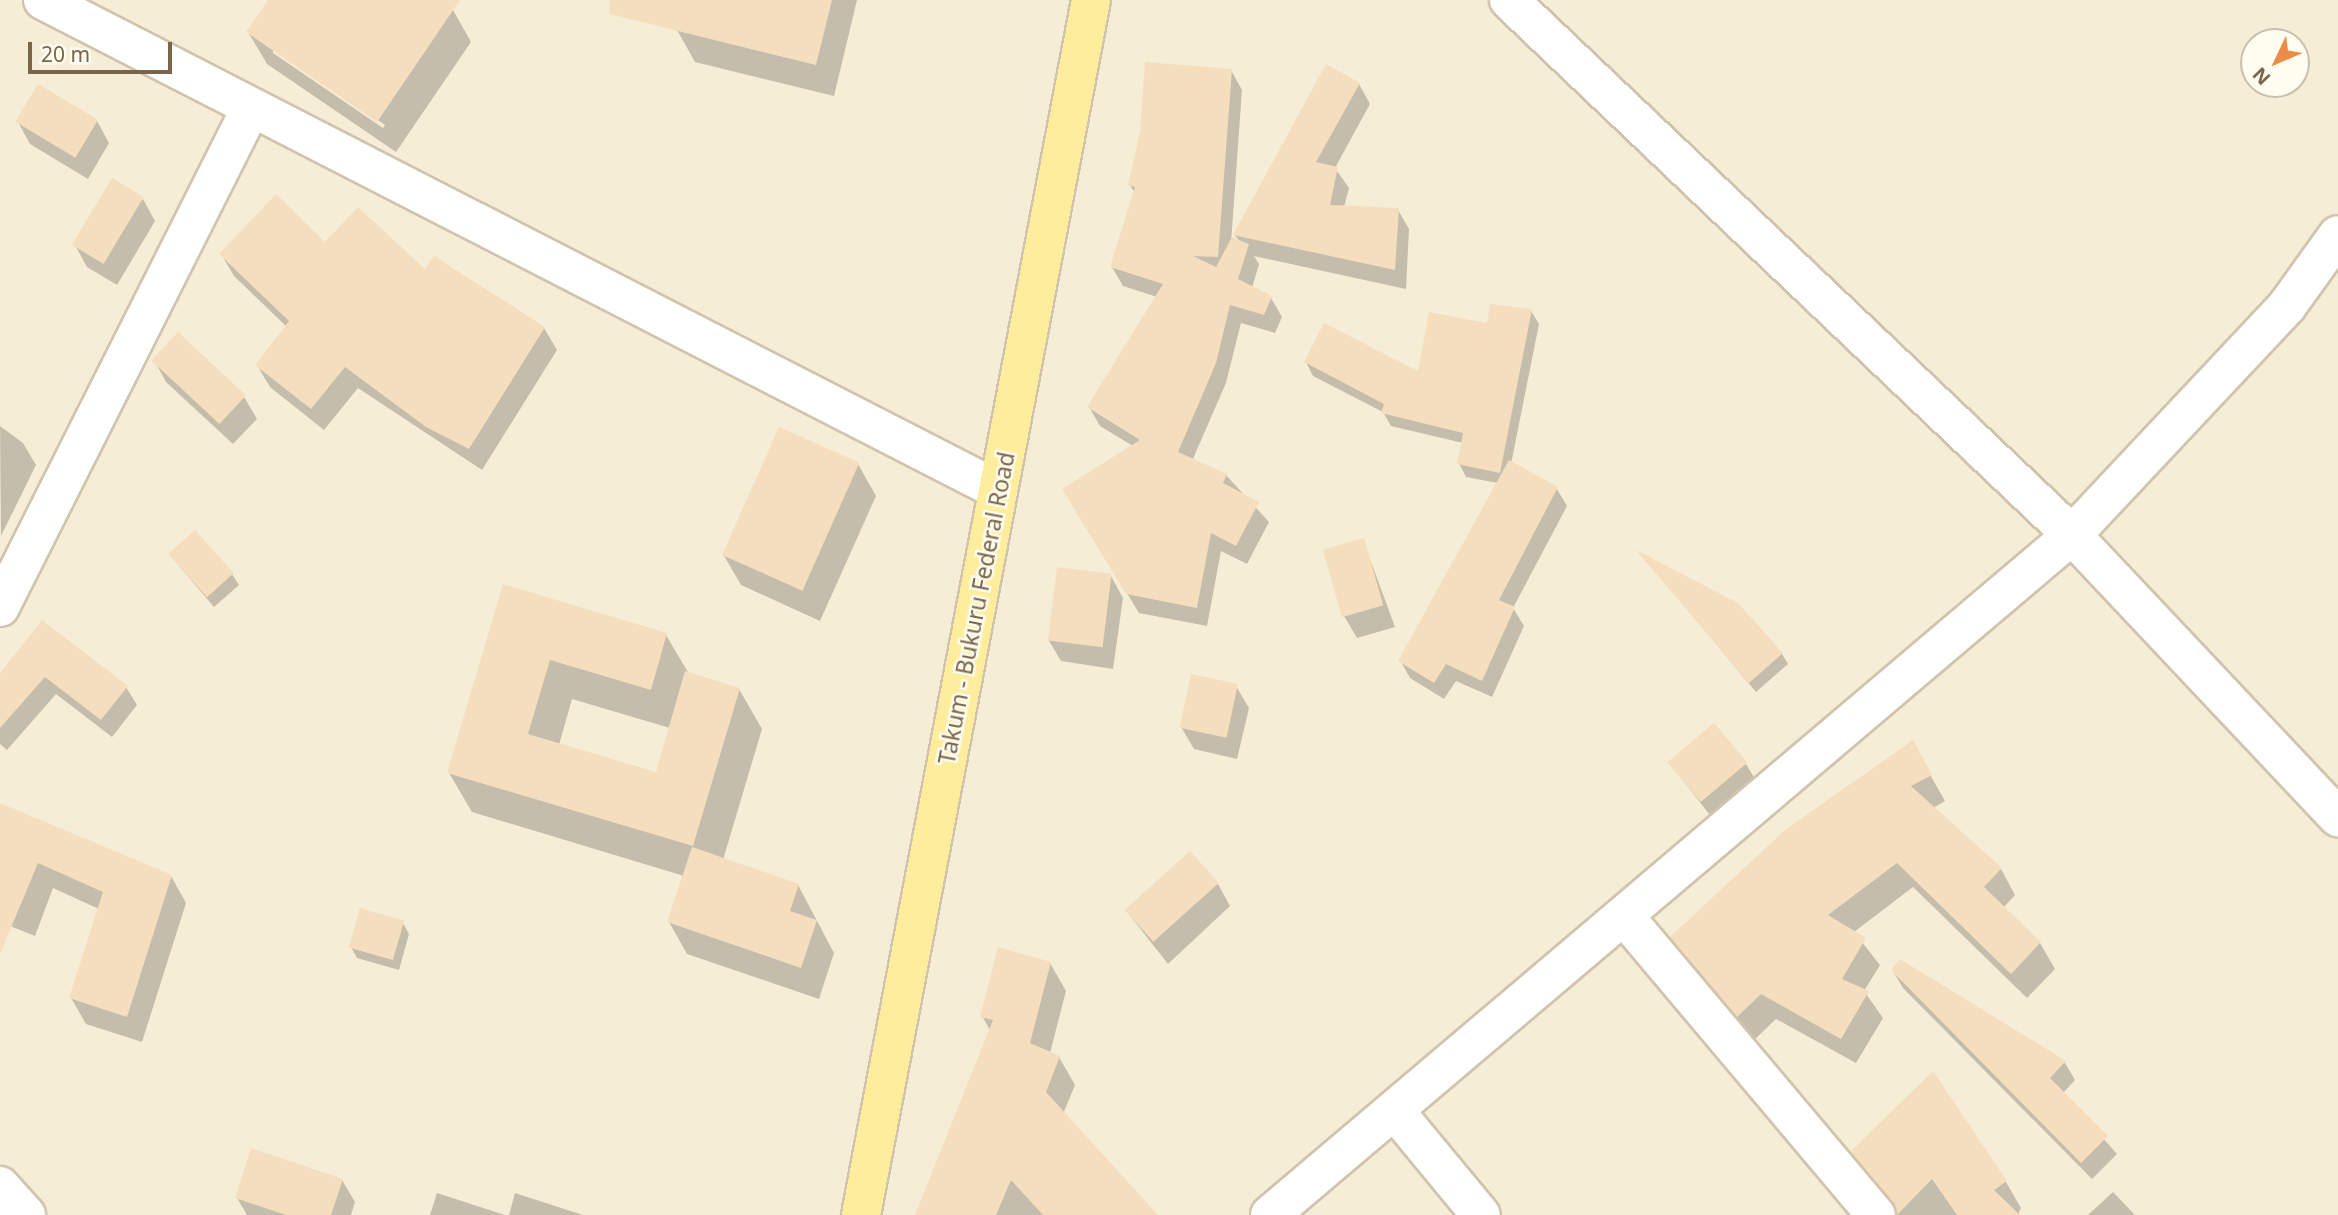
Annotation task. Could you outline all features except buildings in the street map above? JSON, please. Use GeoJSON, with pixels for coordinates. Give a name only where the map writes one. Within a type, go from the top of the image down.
{"type":"FeatureCollection","features":[{"type":"Feature","properties":{"kind":"main road","name":"Takum - Bukuru Federal Road"},"geometry":{"type":"LineString","coordinates":[[861,1215],[1091,0]]}},
{"type":"Feature","properties":{"kind":"street"},"geometry":{"type":"LineString","coordinates":[[43,0],[250,110],[998,490]]}},
{"type":"Feature","properties":{"kind":"street"},"geometry":{"type":"LineString","coordinates":[[1509,0],[2072,535],[2338,817]]}},
{"type":"Feature","properties":{"kind":"street"},"geometry":{"type":"LineString","coordinates":[[0,607],[250,110]]}},
{"type":"Feature","properties":{"kind":"street"},"geometry":{"type":"LineString","coordinates":[[1270,1215],[2072,535],[2287,306],[2338,235]]}},
{"type":"Feature","properties":{"kind":"street"},"geometry":{"type":"LineString","coordinates":[[1624,916],[1876,1215]]}},
{"type":"Feature","properties":{"kind":"street"},"geometry":{"type":"LineString","coordinates":[[1394,1110],[1481,1215]]}},
{"type":"Feature","properties":{"kind":"street"},"geometry":{"type":"LineString","coordinates":[[0,1186],[26,1215]]}},
{"type":"Feature","properties":{"kind":"shaded area"},"geometry":{"type":"Polygon","coordinates":[[[0,0],[2338,0],[2338,1215],[0,1215],[0,0]]]}}]}
